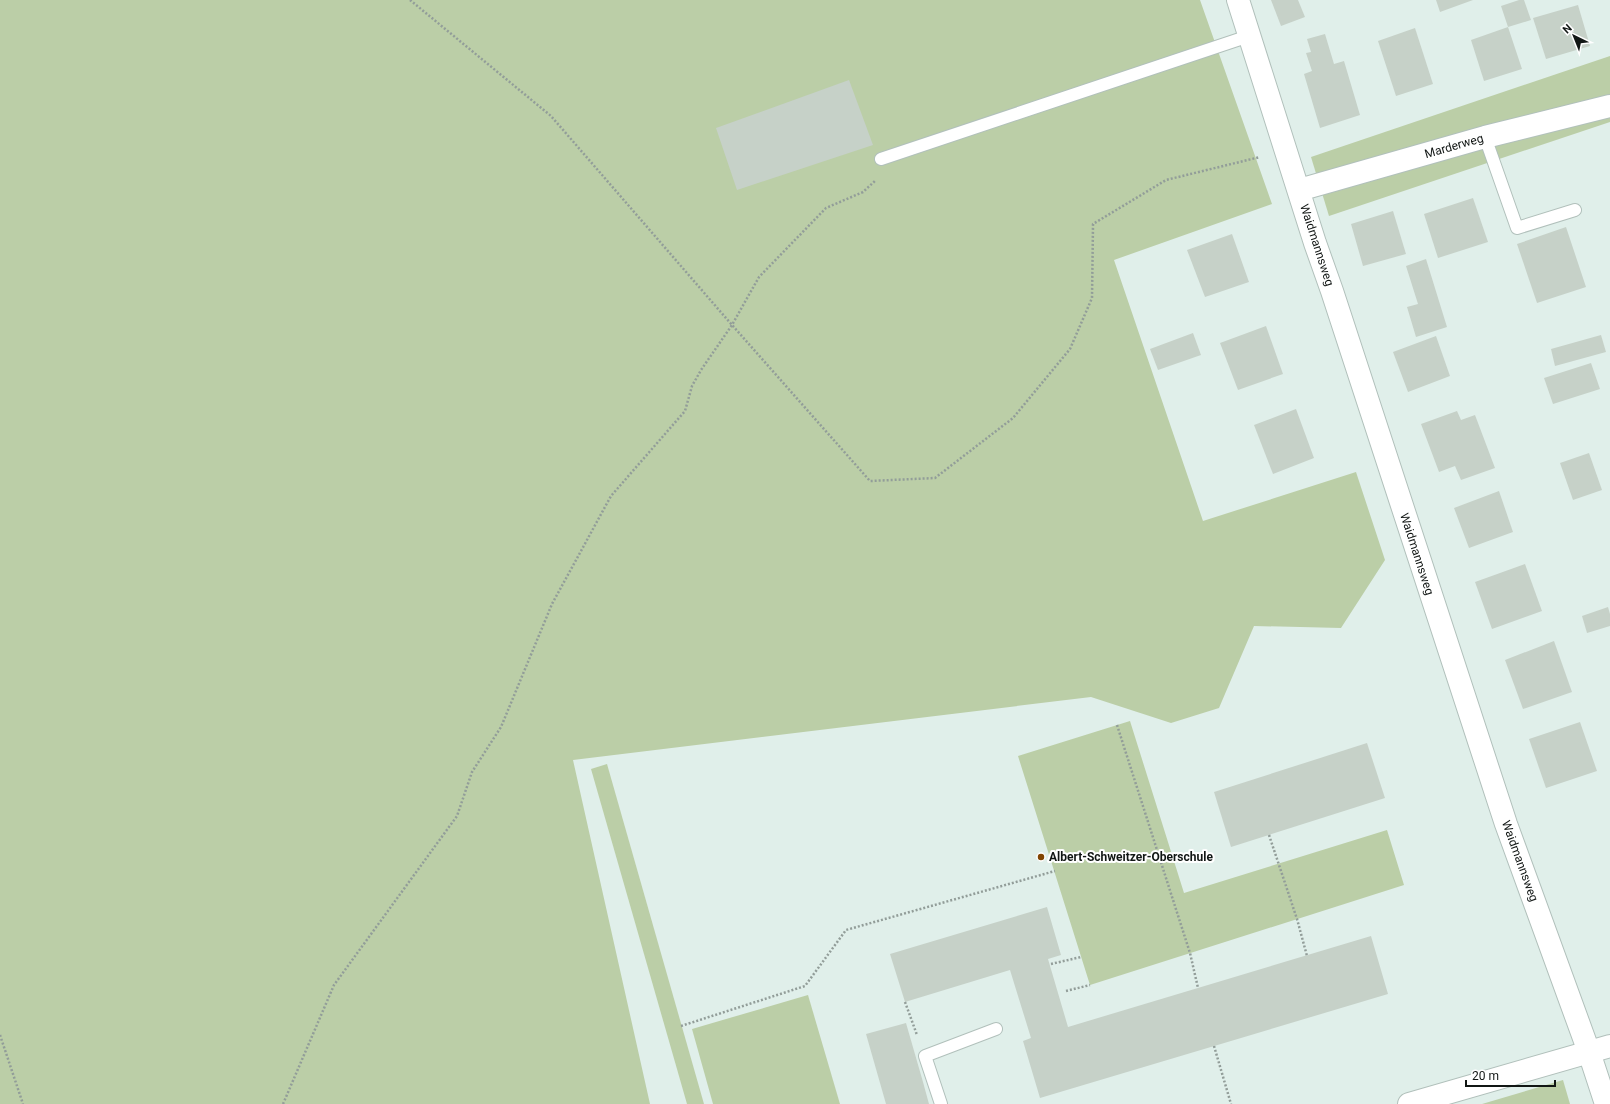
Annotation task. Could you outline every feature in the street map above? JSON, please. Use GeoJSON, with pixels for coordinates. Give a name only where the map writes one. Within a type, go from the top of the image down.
{"type":"FeatureCollection","features":[{"type":"Feature","properties":{"kind":"street","name":"Waidmannsweg"},"geometry":{"type":"LineString","coordinates":[[1238,0],[1315,243],[1506,824],[1589,1052],[1606,1104]]}},
{"type":"Feature","properties":{"kind":"street","name":"Marderweg"},"geometry":{"type":"LineString","coordinates":[[1299,190],[1485,137],[1610,106]]}},
{"type":"Feature","properties":{"kind":"street"},"geometry":{"type":"LineString","coordinates":[[1409,1104],[1610,1046]]}},
{"type":"Feature","properties":{"kind":"lane"},"geometry":{"type":"LineString","coordinates":[[881,159],[1249,36]]}},
{"type":"Feature","properties":{"kind":"lane"},"geometry":{"type":"LineString","coordinates":[[1485,137],[1517,228],[1575,210]]}},
{"type":"Feature","properties":{"kind":"lane"},"geometry":{"type":"LineString","coordinates":[[941,1104],[925,1056],[996,1029]]}},
{"type":"Feature","properties":{"kind":"path"},"geometry":{"type":"LineString","coordinates":[[410,0],[550,116],[870,481],[935,478],[1013,418],[1070,348],[1092,298],[1093,224],[1166,180],[1286,151]]}},
{"type":"Feature","properties":{"kind":"path"},"geometry":{"type":"LineString","coordinates":[[283,1104],[334,985],[457,816],[472,772],[501,728],[552,604],[611,496],[686,411],[692,386],[701,370],[732,325],[760,277],[826,208],[863,192],[879,178]]}},
{"type":"Feature","properties":{"kind":"path"},"geometry":{"type":"LineString","coordinates":[[1117,725],[1190,953],[1198,988]]}},
{"type":"Feature","properties":{"kind":"path"},"geometry":{"type":"LineString","coordinates":[[1269,835],[1298,920],[1307,956]]}},
{"type":"Feature","properties":{"kind":"path"},"geometry":{"type":"LineString","coordinates":[[681,1026],[805,986],[846,930],[1055,871]]}},
{"type":"Feature","properties":{"kind":"path"},"geometry":{"type":"LineString","coordinates":[[1052,964],[1081,957]]}},
{"type":"Feature","properties":{"kind":"path"},"geometry":{"type":"LineString","coordinates":[[1066,991],[1090,985]]}},
{"type":"Feature","properties":{"kind":"path"},"geometry":{"type":"LineString","coordinates":[[905,1002],[925,1056]]}},
{"type":"Feature","properties":{"kind":"path"},"geometry":{"type":"LineString","coordinates":[[0,1035],[24,1104]]}},
{"type":"Feature","properties":{"kind":"path"},"geometry":{"type":"LineString","coordinates":[[1214,1046],[1231,1104]]}},
{"type":"Feature","properties":{"kind":"green space"},"geometry":{"type":"Polygon","coordinates":[[[0,0],[1200,0],[1272,204],[1114,260],[1203,521],[1356,472],[1385,560],[1341,628],[1254,626],[1219,708],[1171,723],[1091,697],[573,760],[650,1104],[0,1104],[0,0]]]}},
{"type":"Feature","properties":{"kind":"green space"},"geometry":{"type":"Polygon","coordinates":[[[1610,56],[1610,122],[1329,216],[1311,157],[1610,56]]]}},
{"type":"Feature","properties":{"kind":"green space"},"geometry":{"type":"Polygon","coordinates":[[[1130,721],[1184,893],[1387,830],[1404,885],[1090,985],[1018,756],[1130,721]]]}},
{"type":"Feature","properties":{"kind":"green space"},"geometry":{"type":"Polygon","coordinates":[[[607,764],[704,1104],[687,1104],[591,769],[607,764]]]}},
{"type":"Feature","properties":{"kind":"green space"},"geometry":{"type":"Polygon","coordinates":[[[808,995],[840,1104],[713,1104],[692,1029],[808,995]]]}},
{"type":"Feature","properties":{"kind":"green space"},"geometry":{"type":"Polygon","coordinates":[[[1563,1080],[1570,1104],[1482,1104],[1563,1080]]]}},
{"type":"Feature","properties":{"kind":"building"},"geometry":{"type":"Polygon","coordinates":[[[1271,0],[1298,0],[1305,17],[1281,26],[1271,0]]]}},
{"type":"Feature","properties":{"kind":"building"},"geometry":{"type":"Polygon","coordinates":[[[1436,0],[1473,0],[1440,12],[1436,0]]]}},
{"type":"Feature","properties":{"kind":"building"},"geometry":{"type":"Polygon","coordinates":[[[1519,0],[1524,0],[1531,20],[1508,27],[1501,6],[1519,0]]]}},
{"type":"Feature","properties":{"kind":"building"},"geometry":{"type":"Polygon","coordinates":[[[1578,5],[1590,46],[1546,59],[1533,18],[1578,5]]]}},
{"type":"Feature","properties":{"kind":"building"},"geometry":{"type":"Polygon","coordinates":[[[1508,27],[1522,69],[1484,81],[1471,40],[1508,27]]]}},
{"type":"Feature","properties":{"kind":"building"},"geometry":{"type":"Polygon","coordinates":[[[1415,28],[1433,84],[1396,96],[1378,41],[1415,28]]]}},
{"type":"Feature","properties":{"kind":"building"},"geometry":{"type":"Polygon","coordinates":[[[1325,34],[1334,64],[1344,61],[1360,115],[1320,128],[1304,74],[1312,71],[1306,53],[1311,52],[1307,39],[1325,34]]]}},
{"type":"Feature","properties":{"kind":"building"},"geometry":{"type":"Polygon","coordinates":[[[849,80],[873,145],[737,190],[716,128],[849,80]]]}},
{"type":"Feature","properties":{"kind":"building"},"geometry":{"type":"Polygon","coordinates":[[[1473,198],[1488,242],[1438,258],[1424,214],[1473,198]]]}},
{"type":"Feature","properties":{"kind":"building"},"geometry":{"type":"Polygon","coordinates":[[[1393,211],[1406,254],[1363,266],[1351,224],[1393,211]]]}},
{"type":"Feature","properties":{"kind":"building"},"geometry":{"type":"Polygon","coordinates":[[[1566,227],[1586,287],[1537,303],[1517,244],[1566,227]]]}},
{"type":"Feature","properties":{"kind":"building"},"geometry":{"type":"Polygon","coordinates":[[[1232,234],[1249,282],[1205,297],[1187,250],[1232,234]]]}},
{"type":"Feature","properties":{"kind":"building"},"geometry":{"type":"Polygon","coordinates":[[[1426,259],[1447,327],[1416,337],[1407,307],[1418,304],[1406,266],[1426,259]]]}},
{"type":"Feature","properties":{"kind":"building"},"geometry":{"type":"Polygon","coordinates":[[[1266,326],[1283,374],[1238,390],[1220,343],[1266,326]]]}},
{"type":"Feature","properties":{"kind":"building"},"geometry":{"type":"Polygon","coordinates":[[[1193,333],[1201,355],[1158,370],[1150,349],[1193,333]]]}},
{"type":"Feature","properties":{"kind":"building"},"geometry":{"type":"Polygon","coordinates":[[[1601,335],[1606,352],[1555,366],[1551,349],[1601,335]]]}},
{"type":"Feature","properties":{"kind":"building"},"geometry":{"type":"Polygon","coordinates":[[[1436,336],[1450,376],[1408,392],[1393,352],[1436,336]]]}},
{"type":"Feature","properties":{"kind":"building"},"geometry":{"type":"Polygon","coordinates":[[[1591,363],[1600,389],[1553,404],[1544,378],[1591,363]]]}},
{"type":"Feature","properties":{"kind":"building"},"geometry":{"type":"Polygon","coordinates":[[[1296,409],[1314,458],[1273,474],[1254,425],[1296,409]]]}},
{"type":"Feature","properties":{"kind":"building"},"geometry":{"type":"Polygon","coordinates":[[[1457,411],[1461,420],[1475,415],[1495,468],[1461,480],[1455,466],[1439,472],[1421,424],[1457,411]]]}},
{"type":"Feature","properties":{"kind":"building"},"geometry":{"type":"Polygon","coordinates":[[[1589,453],[1602,490],[1573,500],[1560,463],[1589,453]]]}},
{"type":"Feature","properties":{"kind":"building"},"geometry":{"type":"Polygon","coordinates":[[[1499,491],[1513,532],[1469,548],[1454,508],[1499,491]]]}},
{"type":"Feature","properties":{"kind":"building"},"geometry":{"type":"Polygon","coordinates":[[[1525,564],[1542,611],[1492,629],[1475,582],[1525,564]]]}},
{"type":"Feature","properties":{"kind":"building"},"geometry":{"type":"Polygon","coordinates":[[[1608,607],[1610,614],[1610,626],[1587,633],[1582,616],[1608,607]]]}},
{"type":"Feature","properties":{"kind":"building"},"geometry":{"type":"Polygon","coordinates":[[[1554,641],[1572,692],[1523,709],[1505,660],[1554,641]]]}},
{"type":"Feature","properties":{"kind":"building"},"geometry":{"type":"Polygon","coordinates":[[[1580,722],[1597,771],[1546,788],[1529,739],[1580,722]]]}},
{"type":"Feature","properties":{"kind":"building"},"geometry":{"type":"Polygon","coordinates":[[[1367,743],[1385,798],[1231,847],[1214,792],[1367,743]]]}},
{"type":"Feature","properties":{"kind":"building"},"geometry":{"type":"Polygon","coordinates":[[[1047,907],[1061,955],[1048,959],[1068,1027],[1371,936],[1388,994],[1040,1098],[1023,1041],[1031,1038],[1010,970],[905,1002],[890,954],[1047,907]]]}},
{"type":"Feature","properties":{"kind":"building"},"geometry":{"type":"Polygon","coordinates":[[[906,1023],[929,1104],[886,1104],[866,1034],[906,1023]]]}},
{"type":"Feature","properties":{"kind":"place","name":"Albert-Schweitzer-Oberschule"},"geometry":{"type":"Point","coordinates":[1041,857]}}]}
